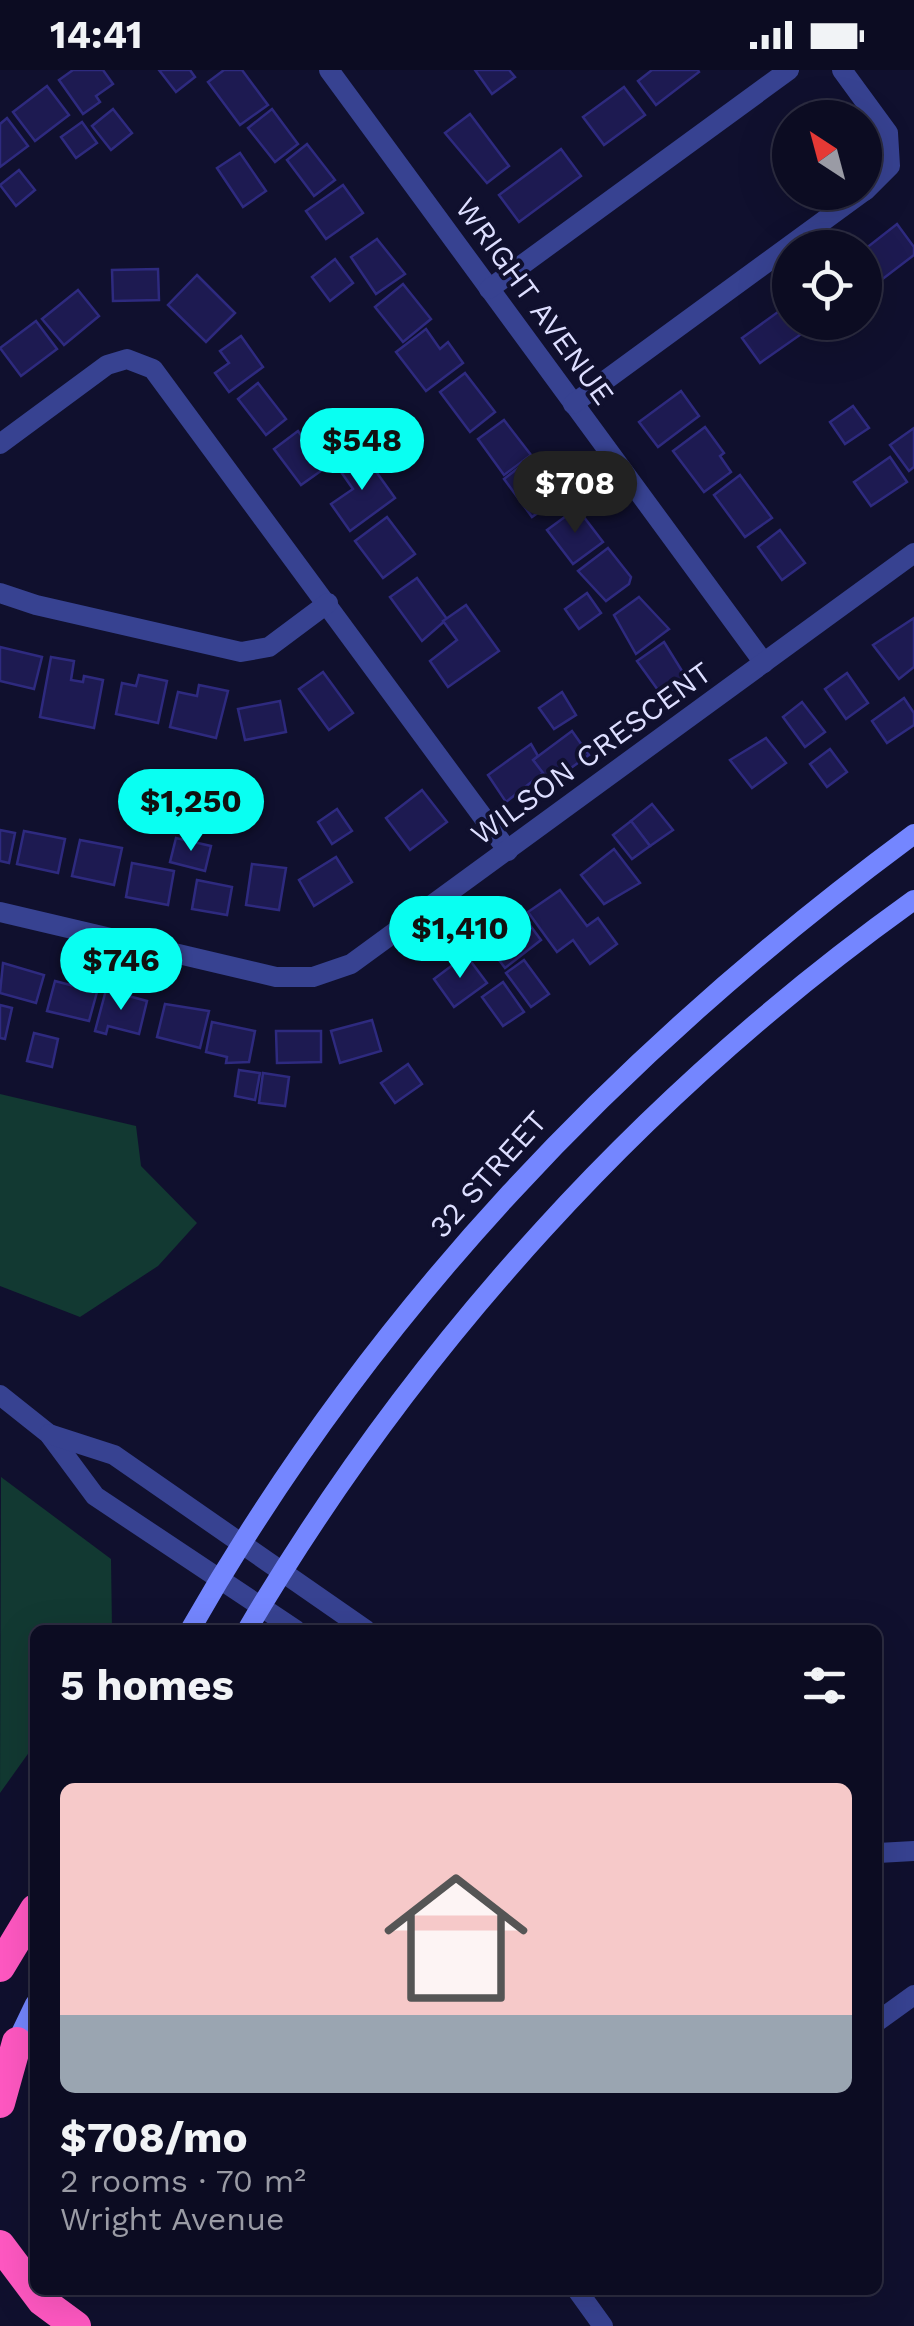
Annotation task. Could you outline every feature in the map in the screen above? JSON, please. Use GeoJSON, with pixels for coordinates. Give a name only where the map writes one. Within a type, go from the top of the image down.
{"type":"FeatureCollection","features":[{"type":"Feature","properties":{"kind":"highway"},"geometry":{"type":"LineString","coordinates":[[0,1967],[30,1918]]}},
{"type":"Feature","properties":{"kind":"highway"},"geometry":{"type":"LineString","coordinates":[[0,2102],[16,2042]]}},
{"type":"Feature","properties":{"kind":"highway"},"geometry":{"type":"LineString","coordinates":[[0,2245],[30,2285]]}},
{"type":"Feature","properties":{"kind":"highway"},"geometry":{"type":"LineString","coordinates":[[38,2295],[76,2326]]}},
{"type":"Feature","properties":{"kind":"main road","name":"32 STREET"},"geometry":{"type":"LineString","coordinates":[[193,1625],[241,1545],[367,1362],[532,1167],[670,1029],[747,962],[914,834]]}},
{"type":"Feature","properties":{"kind":"main road"},"geometry":{"type":"LineString","coordinates":[[250,1625],[431,1364],[595,1171],[740,1034],[914,900]]}},
{"type":"Feature","properties":{"kind":"main road"},"geometry":{"type":"LineString","coordinates":[[0,1986],[30,1921]]}},
{"type":"Feature","properties":{"kind":"main road"},"geometry":{"type":"LineString","coordinates":[[0,2076],[30,2014]]}},
{"type":"Feature","properties":{"kind":"street","name":"WRIGHT AVENUE"},"geometry":{"type":"LineString","coordinates":[[329,70],[764,663]]}},
{"type":"Feature","properties":{"kind":"street"},"geometry":{"type":"LineString","coordinates":[[489,289],[789,70]]}},
{"type":"Feature","properties":{"kind":"street"},"geometry":{"type":"LineString","coordinates":[[842,70],[863,100]]}},
{"type":"Feature","properties":{"kind":"street"},"geometry":{"type":"LineString","coordinates":[[882,128],[890,140],[890,166],[882,174]]}},
{"type":"Feature","properties":{"kind":"street"},"geometry":{"type":"LineString","coordinates":[[573,404],[839,210]]}},
{"type":"Feature","properties":{"kind":"street"},"geometry":{"type":"LineString","coordinates":[[0,444],[107,365],[127,359],[146,364],[508,851]]}},
{"type":"Feature","properties":{"kind":"street","name":"WILSON CRESCENT"},"geometry":{"type":"LineString","coordinates":[[0,912],[296,980],[351,964],[914,553]]}},
{"type":"Feature","properties":{"kind":"street"},"geometry":{"type":"LineString","coordinates":[[0,593],[36,606],[241,652],[269,646],[328,604]]}},
{"type":"Feature","properties":{"kind":"street"},"geometry":{"type":"LineString","coordinates":[[0,1395],[49,1434],[96,1496],[288,1625]]}},
{"type":"Feature","properties":{"kind":"street"},"geometry":{"type":"LineString","coordinates":[[49,1434],[114,1455],[358,1625]]}},
{"type":"Feature","properties":{"kind":"street"},"geometry":{"type":"LineString","coordinates":[[882,1854],[914,1850]]}},
{"type":"Feature","properties":{"kind":"street"},"geometry":{"type":"LineString","coordinates":[[882,2018],[914,1994]]}},
{"type":"Feature","properties":{"kind":"street"},"geometry":{"type":"LineString","coordinates":[[580,2295],[603,2326]]}},
{"type":"Feature","properties":{"kind":"green space"},"geometry":{"type":"Polygon","coordinates":[[[0,1094],[136,1126],[141,1166],[197,1223],[158,1266],[80,1317],[0,1286],[0,1094]]]}},
{"type":"Feature","properties":{"kind":"green space"},"geometry":{"type":"Polygon","coordinates":[[[1,1477],[111,1559],[112,1625],[30,1625],[30,1751],[0,1793],[1,1477]]]}},
{"type":"Feature","properties":{"kind":"building"},"geometry":{"type":"Polygon","coordinates":[[[73,70],[103,70],[113,84],[96,96],[100,102],[83,114],[59,80],[73,70]]]}},
{"type":"Feature","properties":{"kind":"building"},"geometry":{"type":"Polygon","coordinates":[[[159,70],[190,70],[195,77],[176,92],[159,70]]]}},
{"type":"Feature","properties":{"kind":"building"},"geometry":{"type":"Polygon","coordinates":[[[224,70],[242,70],[268,105],[240,125],[208,82],[224,70]]]}},
{"type":"Feature","properties":{"kind":"building"},"geometry":{"type":"Polygon","coordinates":[[[475,70],[509,70],[515,77],[492,94],[475,70]]]}},
{"type":"Feature","properties":{"kind":"building"},"geometry":{"type":"Polygon","coordinates":[[[652,70],[699,72],[656,105],[638,81],[652,70]]]}},
{"type":"Feature","properties":{"kind":"building"},"geometry":{"type":"Polygon","coordinates":[[[47,86],[69,115],[35,141],[13,112],[47,86]]]}},
{"type":"Feature","properties":{"kind":"building"},"geometry":{"type":"Polygon","coordinates":[[[624,87],[645,115],[604,145],[583,117],[624,87]]]}},
{"type":"Feature","properties":{"kind":"building"},"geometry":{"type":"Polygon","coordinates":[[[113,109],[132,133],[111,150],[92,126],[113,109]]]}},
{"type":"Feature","properties":{"kind":"building"},"geometry":{"type":"Polygon","coordinates":[[[272,109],[298,144],[275,162],[248,128],[272,109]]]}},
{"type":"Feature","properties":{"kind":"building"},"geometry":{"type":"Polygon","coordinates":[[[470,114],[509,166],[487,183],[445,133],[470,114]]]}},
{"type":"Feature","properties":{"kind":"building"},"geometry":{"type":"Polygon","coordinates":[[[7,118],[28,146],[0,167],[0,124],[7,118]]]}},
{"type":"Feature","properties":{"kind":"building"},"geometry":{"type":"Polygon","coordinates":[[[82,122],[97,143],[76,158],[61,137],[82,122]]]}},
{"type":"Feature","properties":{"kind":"building"},"geometry":{"type":"Polygon","coordinates":[[[307,144],[335,180],[314,196],[287,160],[307,144]]]}},
{"type":"Feature","properties":{"kind":"building"},"geometry":{"type":"Polygon","coordinates":[[[561,149],[581,176],[519,222],[499,195],[561,149]]]}},
{"type":"Feature","properties":{"kind":"building"},"geometry":{"type":"Polygon","coordinates":[[[240,153],[266,191],[243,207],[217,168],[240,153]]]}},
{"type":"Feature","properties":{"kind":"building"},"geometry":{"type":"Polygon","coordinates":[[[19,170],[35,190],[16,206],[0,185],[19,170]]]}},
{"type":"Feature","properties":{"kind":"building"},"geometry":{"type":"Polygon","coordinates":[[[343,185],[363,213],[326,239],[306,211],[343,185]]]}},
{"type":"Feature","properties":{"kind":"building"},"geometry":{"type":"Polygon","coordinates":[[[897,224],[914,247],[914,255],[882,279],[882,236],[897,224]]]}},
{"type":"Feature","properties":{"kind":"building"},"geometry":{"type":"Polygon","coordinates":[[[377,239],[405,274],[376,294],[351,257],[377,239]]]}},
{"type":"Feature","properties":{"kind":"building"},"geometry":{"type":"Polygon","coordinates":[[[335,259],[353,283],[330,301],[312,277],[335,259]]]}},
{"type":"Feature","properties":{"kind":"building"},"geometry":{"type":"Polygon","coordinates":[[[158,269],[159,300],[113,301],[112,270],[158,269]]]}},
{"type":"Feature","properties":{"kind":"building"},"geometry":{"type":"Polygon","coordinates":[[[197,275],[235,313],[206,342],[168,305],[197,275]]]}},
{"type":"Feature","properties":{"kind":"building"},"geometry":{"type":"Polygon","coordinates":[[[403,284],[431,319],[403,342],[375,307],[403,284]]]}},
{"type":"Feature","properties":{"kind":"building"},"geometry":{"type":"Polygon","coordinates":[[[78,290],[99,316],[64,345],[42,319],[78,290]]]}},
{"type":"Feature","properties":{"kind":"building"},"geometry":{"type":"Polygon","coordinates":[[[772,316],[772,340],[793,340],[760,363],[742,338],[772,316]]]}},
{"type":"Feature","properties":{"kind":"building"},"geometry":{"type":"Polygon","coordinates":[[[36,321],[57,349],[21,376],[0,348],[36,321]]]}},
{"type":"Feature","properties":{"kind":"building"},"geometry":{"type":"Polygon","coordinates":[[[426,329],[440,349],[448,342],[463,363],[426,391],[396,352],[426,329]]]}},
{"type":"Feature","properties":{"kind":"building"},"geometry":{"type":"Polygon","coordinates":[[[241,336],[263,367],[229,392],[215,373],[229,363],[220,351],[241,336]]]}},
{"type":"Feature","properties":{"kind":"building"},"geometry":{"type":"Polygon","coordinates":[[[465,373],[495,412],[470,432],[440,392],[465,373]]]}},
{"type":"Feature","properties":{"kind":"building"},"geometry":{"type":"Polygon","coordinates":[[[258,383],[286,419],[266,435],[238,399],[258,383]]]}},
{"type":"Feature","properties":{"kind":"building"},"geometry":{"type":"Polygon","coordinates":[[[681,391],[699,416],[658,447],[639,422],[681,391]]]}},
{"type":"Feature","properties":{"kind":"building"},"geometry":{"type":"Polygon","coordinates":[[[853,406],[869,428],[845,444],[830,422],[853,406]]]}},
{"type":"Feature","properties":{"kind":"building"},"geometry":{"type":"Polygon","coordinates":[[[504,420],[531,455],[504,475],[478,439],[504,420]]]}},
{"type":"Feature","properties":{"kind":"building"},"geometry":{"type":"Polygon","coordinates":[[[705,427],[724,453],[720,456],[731,472],[704,492],[673,451],[705,427]]]}},
{"type":"Feature","properties":{"kind":"building"},"geometry":{"type":"Polygon","coordinates":[[[914,428],[914,467],[909,471],[890,445],[914,428]]]}},
{"type":"Feature","properties":{"kind":"building"},"geometry":{"type":"Polygon","coordinates":[[[298,431],[325,468],[301,485],[274,449],[298,431]]]}},
{"type":"Feature","properties":{"kind":"building"},"geometry":{"type":"Polygon","coordinates":[[[362,452],[395,498],[350,531],[331,504],[353,489],[339,469],[362,452]]]}},
{"type":"Feature","properties":{"kind":"building"},"geometry":{"type":"Polygon","coordinates":[[[890,457],[907,482],[871,506],[854,482],[890,457]]]}},
{"type":"Feature","properties":{"kind":"building"},"geometry":{"type":"Polygon","coordinates":[[[530,459],[559,498],[532,517],[504,479],[530,459]]]}},
{"type":"Feature","properties":{"kind":"building"},"geometry":{"type":"Polygon","coordinates":[[[740,475],[772,518],[745,537],[714,495],[740,475]]]}},
{"type":"Feature","properties":{"kind":"building"},"geometry":{"type":"Polygon","coordinates":[[[577,508],[603,542],[573,564],[547,530],[577,508]]]}},
{"type":"Feature","properties":{"kind":"building"},"geometry":{"type":"Polygon","coordinates":[[[387,517],[415,554],[383,578],[355,541],[387,517]]]}},
{"type":"Feature","properties":{"kind":"building"},"geometry":{"type":"Polygon","coordinates":[[[780,530],[805,563],[782,580],[758,547],[780,530]]]}},
{"type":"Feature","properties":{"kind":"building"},"geometry":{"type":"Polygon","coordinates":[[[608,548],[631,577],[629,584],[606,601],[578,571],[608,548]]]}},
{"type":"Feature","properties":{"kind":"building"},"geometry":{"type":"Polygon","coordinates":[[[417,578],[447,619],[422,641],[390,597],[417,578]]]}},
{"type":"Feature","properties":{"kind":"building"},"geometry":{"type":"Polygon","coordinates":[[[587,593],[601,613],[579,629],[565,609],[587,593]]]}},
{"type":"Feature","properties":{"kind":"building"},"geometry":{"type":"Polygon","coordinates":[[[639,597],[669,629],[636,654],[614,615],[639,597]]]}},
{"type":"Feature","properties":{"kind":"building"},"geometry":{"type":"Polygon","coordinates":[[[466,605],[499,651],[448,687],[430,661],[457,640],[443,621],[466,605]]]}},
{"type":"Feature","properties":{"kind":"building"},"geometry":{"type":"Polygon","coordinates":[[[914,618],[914,667],[899,679],[873,645],[914,618]]]}},
{"type":"Feature","properties":{"kind":"building"},"geometry":{"type":"Polygon","coordinates":[[[664,642],[687,679],[663,697],[637,661],[664,642]]]}},
{"type":"Feature","properties":{"kind":"building"},"geometry":{"type":"Polygon","coordinates":[[[0,647],[42,657],[34,689],[0,681],[0,647]]]}},
{"type":"Feature","properties":{"kind":"building"},"geometry":{"type":"Polygon","coordinates":[[[51,657],[74,661],[71,680],[83,682],[84,676],[103,680],[94,728],[40,717],[51,657]]]}},
{"type":"Feature","properties":{"kind":"building"},"geometry":{"type":"Polygon","coordinates":[[[323,672],[353,713],[329,730],[299,689],[323,672]]]}},
{"type":"Feature","properties":{"kind":"building"},"geometry":{"type":"Polygon","coordinates":[[[847,673],[868,703],[846,719],[825,689],[847,673]]]}},
{"type":"Feature","properties":{"kind":"building"},"geometry":{"type":"Polygon","coordinates":[[[139,675],[167,681],[158,723],[116,714],[122,683],[136,686],[139,675]]]}},
{"type":"Feature","properties":{"kind":"building"},"geometry":{"type":"Polygon","coordinates":[[[199,685],[228,691],[216,738],[170,727],[178,692],[197,696],[199,685]]]}},
{"type":"Feature","properties":{"kind":"building"},"geometry":{"type":"Polygon","coordinates":[[[562,692],[576,715],[554,729],[539,708],[562,692]]]}},
{"type":"Feature","properties":{"kind":"building"},"geometry":{"type":"Polygon","coordinates":[[[904,698],[914,713],[914,725],[887,743],[872,721],[904,698]]]}},
{"type":"Feature","properties":{"kind":"building"},"geometry":{"type":"Polygon","coordinates":[[[280,701],[286,732],[245,740],[238,709],[280,701]]]}},
{"type":"Feature","properties":{"kind":"building"},"geometry":{"type":"Polygon","coordinates":[[[802,702],[825,732],[805,747],[783,717],[802,702]]]}},
{"type":"Feature","properties":{"kind":"building"},"geometry":{"type":"Polygon","coordinates":[[[572,731],[589,755],[550,783],[533,760],[572,731]]]}},
{"type":"Feature","properties":{"kind":"building"},"geometry":{"type":"Polygon","coordinates":[[[766,738],[786,763],[752,788],[730,760],[766,738]]]}},
{"type":"Feature","properties":{"kind":"building"},"geometry":{"type":"Polygon","coordinates":[[[531,744],[538,756],[533,760],[543,773],[506,802],[488,775],[531,744]]]}},
{"type":"Feature","properties":{"kind":"building"},"geometry":{"type":"Polygon","coordinates":[[[830,749],[847,772],[827,787],[810,764],[830,749]]]}},
{"type":"Feature","properties":{"kind":"building"},"geometry":{"type":"Polygon","coordinates":[[[422,790],[447,822],[410,850],[386,818],[422,790]]]}},
{"type":"Feature","properties":{"kind":"building"},"geometry":{"type":"Polygon","coordinates":[[[652,804],[673,830],[650,846],[631,821],[652,804]]]}},
{"type":"Feature","properties":{"kind":"building"},"geometry":{"type":"Polygon","coordinates":[[[337,809],[352,831],[332,844],[318,822],[337,809]]]}},
{"type":"Feature","properties":{"kind":"building"},"geometry":{"type":"Polygon","coordinates":[[[631,821],[650,846],[632,859],[613,835],[631,821]]]}},
{"type":"Feature","properties":{"kind":"building"},"geometry":{"type":"Polygon","coordinates":[[[0,830],[15,833],[9,863],[0,861],[0,830]]]}},
{"type":"Feature","properties":{"kind":"building"},"geometry":{"type":"Polygon","coordinates":[[[24,831],[65,839],[58,873],[17,864],[24,831]]]}},
{"type":"Feature","properties":{"kind":"building"},"geometry":{"type":"Polygon","coordinates":[[[176,838],[211,846],[205,871],[170,862],[176,838]]]}},
{"type":"Feature","properties":{"kind":"building"},"geometry":{"type":"Polygon","coordinates":[[[80,840],[122,848],[114,885],[72,876],[80,840]]]}},
{"type":"Feature","properties":{"kind":"building"},"geometry":{"type":"Polygon","coordinates":[[[614,849],[640,883],[604,904],[581,875],[614,849]]]}},
{"type":"Feature","properties":{"kind":"building"},"geometry":{"type":"Polygon","coordinates":[[[336,857],[352,882],[314,906],[299,880],[336,857]]]}},
{"type":"Feature","properties":{"kind":"building"},"geometry":{"type":"Polygon","coordinates":[[[132,863],[174,871],[168,905],[126,897],[132,863]]]}},
{"type":"Feature","properties":{"kind":"building"},"geometry":{"type":"Polygon","coordinates":[[[252,864],[286,868],[279,910],[246,905],[252,864]]]}},
{"type":"Feature","properties":{"kind":"building"},"geometry":{"type":"Polygon","coordinates":[[[197,880],[232,887],[227,915],[192,909],[197,880]]]}},
{"type":"Feature","properties":{"kind":"building"},"geometry":{"type":"Polygon","coordinates":[[[560,890],[587,926],[598,918],[617,944],[590,964],[573,940],[557,952],[528,912],[560,890]]]}},
{"type":"Feature","properties":{"kind":"building"},"geometry":{"type":"Polygon","coordinates":[[[523,916],[541,940],[505,968],[487,944],[523,916]]]}},
{"type":"Feature","properties":{"kind":"building"},"geometry":{"type":"Polygon","coordinates":[[[466,955],[487,983],[454,1007],[434,979],[466,955]]]}},
{"type":"Feature","properties":{"kind":"building"},"geometry":{"type":"Polygon","coordinates":[[[524,960],[549,994],[531,1007],[506,973],[524,960]]]}},
{"type":"Feature","properties":{"kind":"building"},"geometry":{"type":"Polygon","coordinates":[[[3,963],[44,975],[36,1003],[0,993],[3,963]]]}},
{"type":"Feature","properties":{"kind":"building"},"geometry":{"type":"Polygon","coordinates":[[[55,981],[97,992],[89,1021],[47,1011],[55,981]]]}},
{"type":"Feature","properties":{"kind":"building"},"geometry":{"type":"Polygon","coordinates":[[[503,982],[524,1012],[503,1026],[482,997],[503,982]]]}},
{"type":"Feature","properties":{"kind":"building"},"geometry":{"type":"Polygon","coordinates":[[[106,990],[147,1001],[139,1034],[108,1026],[106,1034],[95,1031],[106,990]]]}},
{"type":"Feature","properties":{"kind":"building"},"geometry":{"type":"Polygon","coordinates":[[[165,1004],[209,1011],[200,1048],[157,1037],[165,1004]]]}},
{"type":"Feature","properties":{"kind":"building"},"geometry":{"type":"Polygon","coordinates":[[[0,1005],[12,1008],[5,1039],[0,1038],[0,1005]]]}},
{"type":"Feature","properties":{"kind":"building"},"geometry":{"type":"Polygon","coordinates":[[[372,1020],[381,1051],[340,1063],[331,1031],[372,1020]]]}},
{"type":"Feature","properties":{"kind":"building"},"geometry":{"type":"Polygon","coordinates":[[[212,1022],[255,1031],[249,1062],[226,1063],[227,1057],[206,1052],[212,1022]]]}},
{"type":"Feature","properties":{"kind":"building"},"geometry":{"type":"Polygon","coordinates":[[[276,1031],[321,1031],[321,1062],[277,1063],[276,1031]]]}},
{"type":"Feature","properties":{"kind":"building"},"geometry":{"type":"Polygon","coordinates":[[[34,1033],[58,1039],[52,1067],[27,1061],[34,1033]]]}},
{"type":"Feature","properties":{"kind":"building"},"geometry":{"type":"Polygon","coordinates":[[[408,1064],[422,1084],[395,1103],[381,1083],[408,1064]]]}},
{"type":"Feature","properties":{"kind":"building"},"geometry":{"type":"Polygon","coordinates":[[[239,1070],[260,1073],[255,1100],[235,1096],[239,1070]]]}},
{"type":"Feature","properties":{"kind":"building"},"geometry":{"type":"Polygon","coordinates":[[[263,1073],[289,1077],[285,1106],[259,1103],[263,1073]]]}}]}
